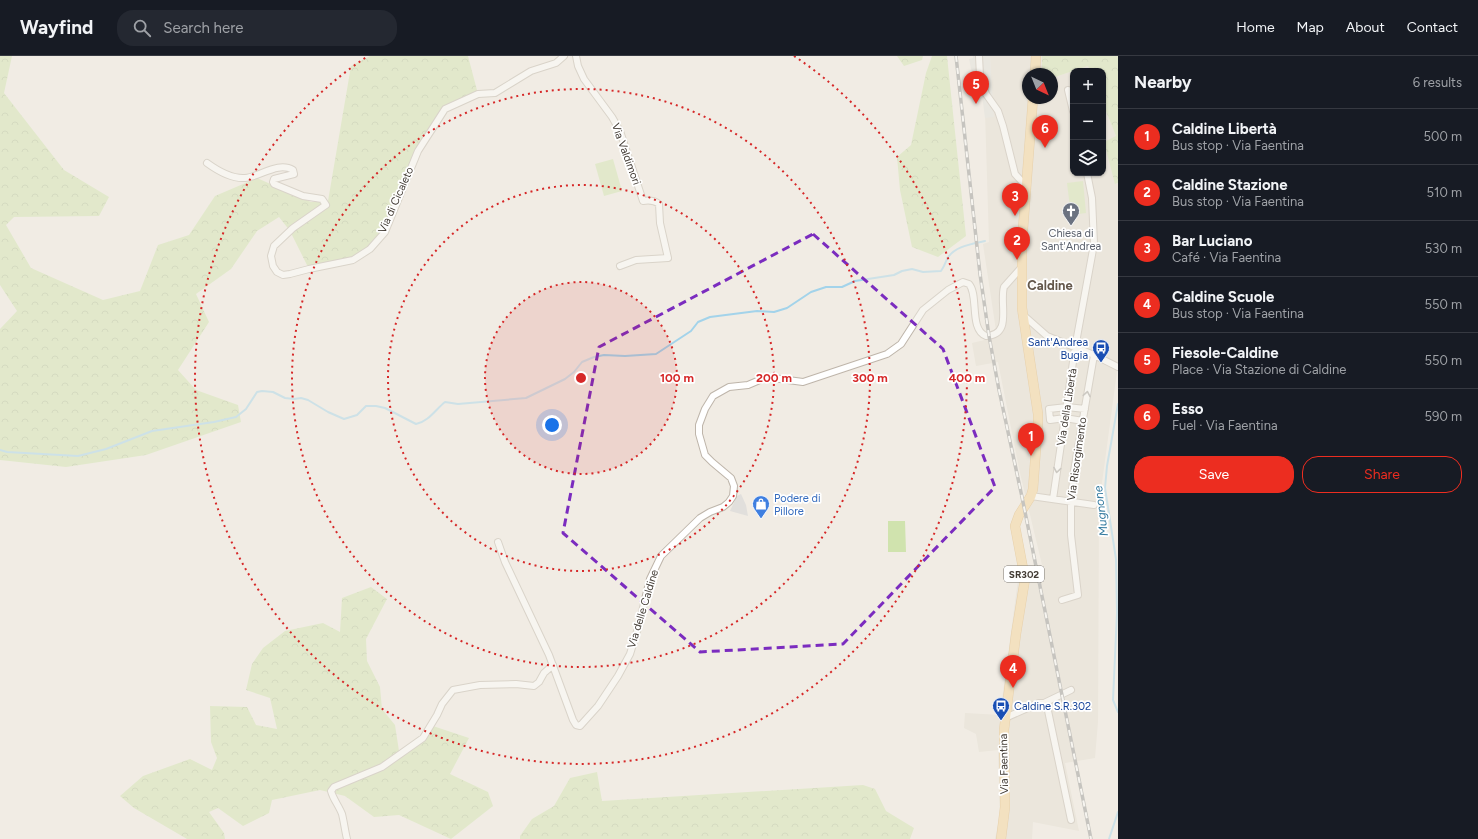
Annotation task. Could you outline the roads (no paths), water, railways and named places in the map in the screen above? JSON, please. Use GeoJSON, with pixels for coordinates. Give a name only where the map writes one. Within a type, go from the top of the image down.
{"type":"FeatureCollection","features":[{"type":"Feature","properties":{"kind":"main road"},"geometry":{"type":"LineString","coordinates":[[1035,68],[1036,56]]}},
{"type":"Feature","properties":{"kind":"main road","name":"Via Faentina"},"geometry":{"type":"LineString","coordinates":[[1001,839],[1005,807],[1005,718],[1025,579],[1015,526],[1016,520],[1031,496],[1033,489],[1038,414],[1022,314],[1021,268],[1033,104]]}},
{"type":"Feature","properties":{"kind":"street","name":"Via di Cicaleto"},"geometry":{"type":"LineString","coordinates":[[207,163],[218,171],[238,178],[250,177],[278,168],[291,168],[294,174],[274,180],[274,184],[303,196],[322,199],[326,204],[323,208],[293,228],[274,246],[271,256],[273,266],[278,272],[283,275],[290,274],[353,260],[370,250],[385,232],[418,151],[445,110],[478,94],[495,93],[531,71],[556,62],[564,56]]}},
{"type":"Feature","properties":{"kind":"street","name":"Via Valdimori"},"geometry":{"type":"LineString","coordinates":[[576,56],[578,66],[584,79],[612,117],[620,131],[643,201],[649,200],[659,204],[661,225],[668,258],[636,260],[620,266]]}},
{"type":"Feature","properties":{"kind":"street"},"geometry":{"type":"LineString","coordinates":[[979,56],[980,76],[986,94],[998,112],[1015,174],[1026,186]]}},
{"type":"Feature","properties":{"kind":"street"},"geometry":{"type":"LineString","coordinates":[[1068,90],[1071,104]]}},
{"type":"Feature","properties":{"kind":"street","name":"Via della Libertà"},"geometry":{"type":"LineString","coordinates":[[1053,499],[1075,348],[1094,244],[1092,198],[1088,176]]}},
{"type":"Feature","properties":{"kind":"street","name":"Via delle Caldine"},"geometry":{"type":"LineString","coordinates":[[498,542],[505,562],[549,655],[573,720],[578,726],[582,725],[598,706],[630,654],[650,579],[661,556],[700,518],[723,507],[733,496],[734,486],[731,478],[705,455],[700,434],[699,425],[705,409],[713,396],[729,387],[748,385],[773,378],[804,382],[887,354],[901,344],[920,312],[960,283],[966,283],[971,287],[976,321],[981,333],[986,336],[996,334],[1000,331],[1003,321],[1004,287],[1021,268]]}},
{"type":"Feature","properties":{"kind":"street"},"geometry":{"type":"LineString","coordinates":[[1022,314],[1047,336],[1094,355],[1116,366]]}},
{"type":"Feature","properties":{"kind":"street","name":"Via Risorgimento"},"geometry":{"type":"LineString","coordinates":[[1062,600],[1078,595],[1071,535],[1071,502],[1074,472],[1094,355]]}},
{"type":"Feature","properties":{"kind":"street"},"geometry":{"type":"LineString","coordinates":[[1083,421],[1065,418],[1050,420],[1049,410],[1067,407],[1085,409]]}},
{"type":"Feature","properties":{"kind":"street"},"geometry":{"type":"LineString","coordinates":[[1031,496],[1094,505]]}},
{"type":"Feature","properties":{"kind":"street"},"geometry":{"type":"LineString","coordinates":[[347,839],[342,815],[338,804],[332,796],[334,787],[382,767],[423,738],[442,704],[453,690],[480,685],[516,684],[534,686],[539,682],[544,673],[553,665]]}},
{"type":"Feature","properties":{"kind":"street"},"geometry":{"type":"LineString","coordinates":[[1005,718],[1071,690]]}},
{"type":"Feature","properties":{"kind":"street"},"geometry":{"type":"LineString","coordinates":[[1044,702],[1047,706],[1071,820]]}},
{"type":"Feature","properties":{"kind":"waterway"},"geometry":{"type":"LineString","coordinates":[[0,450],[7,452],[78,456],[106,449],[152,431],[214,422],[236,417],[246,409],[257,392],[262,391],[273,392],[285,398],[301,398],[308,400],[328,412],[344,419],[357,415],[366,406],[376,406],[385,408],[416,424],[428,418],[445,402],[458,404],[526,398],[565,379],[574,372],[582,362],[594,357],[604,355],[625,356],[656,354],[691,331],[698,322],[710,317],[757,311],[774,312],[787,308],[811,292],[826,287],[842,287],[855,281],[894,275],[902,271],[912,269],[923,272],[941,271],[947,259],[954,251],[964,246],[985,241]]}},
{"type":"Feature","properties":{"kind":"waterway","name":"Mugnone"},"geometry":{"type":"LineString","coordinates":[[1118,404],[1107,466],[1105,488],[1116,559],[1117,613],[1113,700],[1118,712]]}},
{"type":"Feature","properties":{"kind":"waterway","name":"Mugnone"},"geometry":{"type":"LineString","coordinates":[[1109,839],[1118,812]]}},
{"type":"Feature","properties":{"kind":"railway"},"geometry":{"type":"LineString","coordinates":[[956,56],[980,274],[989,336],[1091,839]]}},
{"type":"Feature","properties":{"kind":"place","name":"Fiesole-Caldine"},"geometry":{"type":"Point","coordinates":[976,104]}},
{"type":"Feature","properties":{"kind":"place","name":"Esso"},"geometry":{"type":"Point","coordinates":[1045,148]}},
{"type":"Feature","properties":{"kind":"place","name":"Bar Luciano"},"geometry":{"type":"Point","coordinates":[1015,216]}},
{"type":"Feature","properties":{"kind":"place","name":"Chiesa di Sant'Andrea"},"geometry":{"type":"Point","coordinates":[1071,226]}},
{"type":"Feature","properties":{"kind":"place","name":"Caldine Stazione"},"geometry":{"type":"Point","coordinates":[1017,260]}},
{"type":"Feature","properties":{"kind":"place","name":"Sant'Andrea Bugia"},"geometry":{"type":"Point","coordinates":[1101,363]}},
{"type":"Feature","properties":{"kind":"place","name":"Caldine Libertà"},"geometry":{"type":"Point","coordinates":[1031,456]}},
{"type":"Feature","properties":{"kind":"place","name":"Podere di Pillore"},"geometry":{"type":"Point","coordinates":[761,519]}},
{"type":"Feature","properties":{"kind":"place","name":"Caldine Scuole"},"geometry":{"type":"Point","coordinates":[1013,688]}},
{"type":"Feature","properties":{"kind":"place","name":"Caldine S.R.302"},"geometry":{"type":"Point","coordinates":[1001,721]}},
{"type":"Feature","properties":{"kind":"district","name":"Caldine"},"geometry":{"type":"Point","coordinates":[1050,285]}}]}
